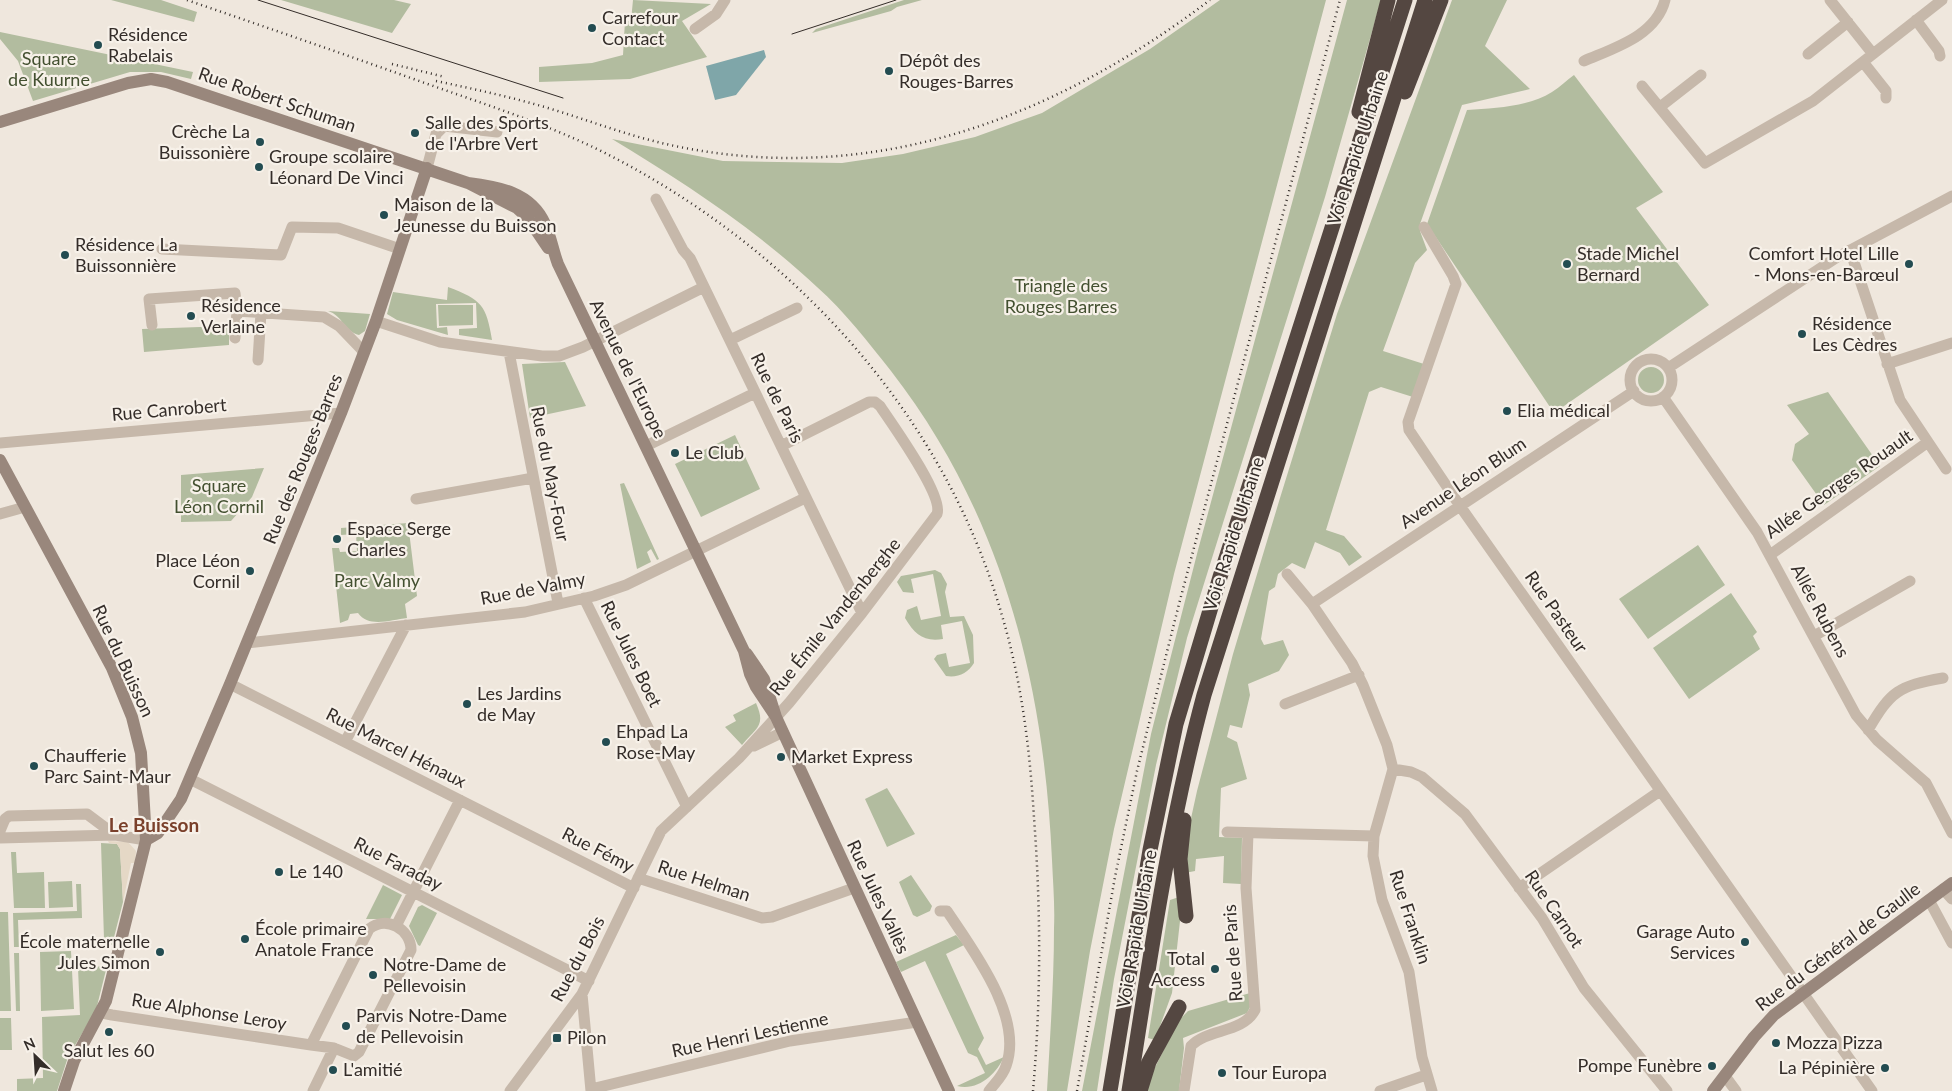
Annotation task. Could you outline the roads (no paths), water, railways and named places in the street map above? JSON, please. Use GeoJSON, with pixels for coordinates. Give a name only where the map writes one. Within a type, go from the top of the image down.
{"type":"FeatureCollection","features":[{"type":"Feature","properties":{"kind":"highway"},"geometry":{"type":"LineString","coordinates":[[1338,211],[1350,146],[1388,0]]}},
{"type":"Feature","properties":{"kind":"highway","name":"Voie Rapide Urbaine"},"geometry":{"type":"LineString","coordinates":[[1110,1091],[1150,850],[1176,724],[1218,585],[1405,0]]}},
{"type":"Feature","properties":{"kind":"highway","name":"Voie Rapide Urbaine"},"geometry":{"type":"LineString","coordinates":[[1129,1091],[1163,882],[1187,758],[1223,631],[1424,0]]}},
{"type":"Feature","properties":{"kind":"highway"},"geometry":{"type":"LineString","coordinates":[[1346,245],[1441,0]]}},
{"type":"Feature","properties":{"kind":"highway"},"geometry":{"type":"LineString","coordinates":[[1186,916],[1180,859],[1187,758]]}},
{"type":"Feature","properties":{"kind":"highway"},"geometry":{"type":"LineString","coordinates":[[1140,1091],[1149,1062],[1179,1007]]}},
{"type":"Feature","properties":{"kind":"street"},"geometry":{"type":"LineString","coordinates":[[696,29],[716,14],[725,0]]}},
{"type":"Feature","properties":{"kind":"street"},"geometry":{"type":"LineString","coordinates":[[1584,61],[1627,42],[1647,29],[1662,12],[1665,0]]}},
{"type":"Feature","properties":{"kind":"street"},"geometry":{"type":"LineString","coordinates":[[1830,0],[1873,54]]}},
{"type":"Feature","properties":{"kind":"street"},"geometry":{"type":"LineString","coordinates":[[1642,86],[1705,163],[1807,105],[1942,0]]}},
{"type":"Feature","properties":{"kind":"street"},"geometry":{"type":"LineString","coordinates":[[1916,20],[1940,51],[1940,56]]}},
{"type":"Feature","properties":{"kind":"street"},"geometry":{"type":"LineString","coordinates":[[1808,54],[1848,22]]}},
{"type":"Feature","properties":{"kind":"street"},"geometry":{"type":"LineString","coordinates":[[1863,62],[1886,91],[1886,98]]}},
{"type":"Feature","properties":{"kind":"street"},"geometry":{"type":"LineString","coordinates":[[1660,108],[1701,75]]}},
{"type":"Feature","properties":{"kind":"street","name":"Rue Robert Schuman"},"geometry":{"type":"LineString","coordinates":[[0,122],[128,83],[160,80],[427,168]]}},
{"type":"Feature","properties":{"kind":"street","name":"Rue des Rouges-Barres"},"geometry":{"type":"LineString","coordinates":[[146,840],[155,836],[162,828],[181,799],[247,643],[341,413],[376,321],[427,168],[436,134],[444,126],[497,132]]}},
{"type":"Feature","properties":{"kind":"street","name":"Avenue de l'Europe"},"geometry":{"type":"LineString","coordinates":[[427,168],[468,183],[511,204],[522,212],[558,264],[744,651],[760,670],[776,717]]}},
{"type":"Feature","properties":{"kind":"street"},"geometry":{"type":"LineString","coordinates":[[1668,368],[1850,250],[1952,196]]}},
{"type":"Feature","properties":{"kind":"street","name":"Rue de Paris"},"geometry":{"type":"LineString","coordinates":[[656,199],[730,340],[862,613]]}},
{"type":"Feature","properties":{"kind":"street"},"geometry":{"type":"LineString","coordinates":[[162,249],[281,255],[292,227],[338,228],[400,249]]}},
{"type":"Feature","properties":{"kind":"street","name":"Rue Pasteur"},"geometry":{"type":"LineString","coordinates":[[1424,227],[1456,284],[1408,426],[1460,506],[1872,1091]]}},
{"type":"Feature","properties":{"kind":"street"},"geometry":{"type":"LineString","coordinates":[[1850,250],[1901,403],[1946,469]]}},
{"type":"Feature","properties":{"kind":"street"},"geometry":{"type":"LineString","coordinates":[[376,321],[440,342],[509,352],[560,356],[704,288]]}},
{"type":"Feature","properties":{"kind":"street"},"geometry":{"type":"LineString","coordinates":[[152,325],[149,298],[235,293],[235,338]]}},
{"type":"Feature","properties":{"kind":"street"},"geometry":{"type":"LineString","coordinates":[[730,340],[797,308]]}},
{"type":"Feature","properties":{"kind":"street"},"geometry":{"type":"LineString","coordinates":[[236,310],[324,317],[339,326],[364,352]]}},
{"type":"Feature","properties":{"kind":"street"},"geometry":{"type":"LineString","coordinates":[[258,360],[261,313]]}},
{"type":"Feature","properties":{"kind":"street"},"geometry":{"type":"LineString","coordinates":[[1888,364],[1952,343]]}},
{"type":"Feature","properties":{"kind":"street","name":"Rue du May-Four"},"geometry":{"type":"LineString","coordinates":[[509,352],[558,604]]}},
{"type":"Feature","properties":{"kind":"street"},"geometry":{"type":"LineString","coordinates":[[1655,360],[1668,368],[1671,384],[1663,397],[1647,400],[1634,391],[1631,376],[1640,363],[1655,360]]}},
{"type":"Feature","properties":{"kind":"street","name":"Avenue Léon Blum"},"geometry":{"type":"LineString","coordinates":[[1312,604],[1634,391]]}},
{"type":"Feature","properties":{"kind":"street"},"geometry":{"type":"LineString","coordinates":[[646,446],[755,393]]}},
{"type":"Feature","properties":{"kind":"street","name":"Allée Rubens"},"geometry":{"type":"LineString","coordinates":[[1663,397],[1747,517],[1770,554],[1846,698],[1868,730],[1884,747],[1923,778],[1952,833]]}},
{"type":"Feature","properties":{"kind":"street","name":"Rue Émile Vandenberghe"},"geometry":{"type":"LineString","coordinates":[[636,883],[658,836],[739,758],[789,704],[862,613],[937,514],[938,507],[932,490],[880,406],[875,402],[869,402],[781,446]]}},
{"type":"Feature","properties":{"kind":"street","name":"Rue Canrobert"},"geometry":{"type":"LineString","coordinates":[[0,443],[341,413]]}},
{"type":"Feature","properties":{"kind":"street","name":"Allée Georges Rouault"},"geometry":{"type":"LineString","coordinates":[[1770,554],[1928,442]]}},
{"type":"Feature","properties":{"kind":"street","name":"Rue du Buisson"},"geometry":{"type":"LineString","coordinates":[[0,460],[107,658],[130,712],[140,744],[147,821],[146,840],[102,1013],[76,1056],[64,1091]]}},
{"type":"Feature","properties":{"kind":"street"},"geometry":{"type":"LineString","coordinates":[[416,499],[533,478]]}},
{"type":"Feature","properties":{"kind":"street","name":"Rue de Valmy"},"geometry":{"type":"LineString","coordinates":[[247,643],[525,612],[584,598],[613,590],[805,498]]}},
{"type":"Feature","properties":{"kind":"street"},"geometry":{"type":"LineString","coordinates":[[0,514],[25,507]]}},
{"type":"Feature","properties":{"kind":"street"},"geometry":{"type":"LineString","coordinates":[[1287,574],[1312,604],[1359,675],[1380,728],[1393,769]]}},
{"type":"Feature","properties":{"kind":"street"},"geometry":{"type":"LineString","coordinates":[[1814,636],[1910,581]]}},
{"type":"Feature","properties":{"kind":"street","name":"Rue Jules Boet"},"geometry":{"type":"LineString","coordinates":[[584,598],[687,806]]}},
{"type":"Feature","properties":{"kind":"street"},"geometry":{"type":"LineString","coordinates":[[345,742],[406,625]]}},
{"type":"Feature","properties":{"kind":"street"},"geometry":{"type":"LineString","coordinates":[[1285,704],[1359,675]]}},
{"type":"Feature","properties":{"kind":"street"},"geometry":{"type":"LineString","coordinates":[[1868,730],[1882,706],[1898,691],[1916,683],[1943,678]]}},
{"type":"Feature","properties":{"kind":"street","name":"Rue Marcel Hénaux"},"geometry":{"type":"LineString","coordinates":[[230,684],[546,843]]}},
{"type":"Feature","properties":{"kind":"street","name":"Rue Jules Vallès"},"geometry":{"type":"LineString","coordinates":[[776,717],[948,1091]]}},
{"type":"Feature","properties":{"kind":"street","name":"Rue Émile Vandenberghe"},"geometry":{"type":"LineString","coordinates":[[739,758],[760,742],[783,732]]}},
{"type":"Feature","properties":{"kind":"street","name":"Rue Franklin"},"geometry":{"type":"LineString","coordinates":[[1393,769],[1374,836],[1374,856],[1380,894],[1409,972],[1426,1075],[1432,1091]]}},
{"type":"Feature","properties":{"kind":"street","name":"Rue Carnot"},"geometry":{"type":"LineString","coordinates":[[1393,769],[1411,772],[1422,777],[1465,814],[1547,925],[1584,988],[1667,1091]]}},
{"type":"Feature","properties":{"kind":"street","name":"Rue Faraday"},"geometry":{"type":"LineString","coordinates":[[190,779],[589,981]]}},
{"type":"Feature","properties":{"kind":"street"},"geometry":{"type":"LineString","coordinates":[[1519,888],[1660,791]]}},
{"type":"Feature","properties":{"kind":"street"},"geometry":{"type":"LineString","coordinates":[[311,1045],[370,929],[378,924],[396,926],[460,800]]}},
{"type":"Feature","properties":{"kind":"street"},"geometry":{"type":"LineString","coordinates":[[116,835],[87,814],[9,816],[6,817],[2,827],[5,830],[6,838],[116,835],[146,840]]}},
{"type":"Feature","properties":{"kind":"street"},"geometry":{"type":"LineString","coordinates":[[1227,832],[1374,836]]}},
{"type":"Feature","properties":{"kind":"street","name":"Rue de Paris"},"geometry":{"type":"LineString","coordinates":[[1184,1091],[1191,1046],[1202,1039],[1244,1022],[1255,1010],[1246,888],[1248,833]]}},
{"type":"Feature","properties":{"kind":"street","name":"Rue Fémy"},"geometry":{"type":"LineString","coordinates":[[546,843],[636,883]]}},
{"type":"Feature","properties":{"kind":"street","name":"Rue Helman"},"geometry":{"type":"LineString","coordinates":[[636,883],[759,918],[772,917],[854,888]]}},
{"type":"Feature","properties":{"kind":"street","name":"Rue du Bois"},"geometry":{"type":"LineString","coordinates":[[510,1091],[582,994],[636,883]]}},
{"type":"Feature","properties":{"kind":"street","name":"Rue du Général de Gaulle"},"geometry":{"type":"LineString","coordinates":[[1713,1091],[1765,1025],[1802,992],[1930,900],[1949,890]]}},
{"type":"Feature","properties":{"kind":"street"},"geometry":{"type":"LineString","coordinates":[[1930,900],[1951,939]]}},
{"type":"Feature","properties":{"kind":"street"},"geometry":{"type":"LineString","coordinates":[[940,911],[947,911],[963,934],[987,974],[1008,1023],[1010,1037],[1009,1059],[1004,1073],[989,1091]]}},
{"type":"Feature","properties":{"kind":"street","name":"Rue Alphonse Leroy"},"geometry":{"type":"LineString","coordinates":[[102,1013],[334,1048],[351,1056],[359,1052],[411,950],[411,944],[405,933],[396,926]]}},
{"type":"Feature","properties":{"kind":"street"},"geometry":{"type":"LineString","coordinates":[[582,994],[591,1090]]}},
{"type":"Feature","properties":{"kind":"street","name":"Rue Henri Lestienne"},"geometry":{"type":"LineString","coordinates":[[591,1090],[790,1041],[917,1022]]}},
{"type":"Feature","properties":{"kind":"street"},"geometry":{"type":"LineString","coordinates":[[313,1091],[334,1048]]}},
{"type":"Feature","properties":{"kind":"street"},"geometry":{"type":"LineString","coordinates":[[1380,1091],[1426,1075]]}},
{"type":"Feature","properties":{"kind":"street"},"geometry":{"type":"LineString","coordinates":[[1725,1076],[1736,1091]]}},
{"type":"Feature","properties":{"kind":"water"},"geometry":{"type":"Polygon","coordinates":[[[764,50],[766,57],[736,95],[715,100],[706,66],[764,50]]]}},
{"type":"Feature","properties":{"kind":"tram line"},"geometry":{"type":"LineString","coordinates":[[258,0],[563,98]]}},
{"type":"Feature","properties":{"kind":"tram line"},"geometry":{"type":"LineString","coordinates":[[792,34],[896,0]]}},
{"type":"Feature","properties":{"kind":"railway"},"geometry":{"type":"LineString","coordinates":[[187,0],[533,121],[597,149],[667,188],[733,233],[794,284],[850,342],[899,404],[942,471],[977,543],[1010,643],[1020,693],[1030,768],[1038,887],[1039,989],[1033,1091]]}},
{"type":"Feature","properties":{"kind":"railway"},"geometry":{"type":"LineString","coordinates":[[436,81],[534,104],[675,146],[748,156],[820,157],[890,149],[958,133],[1024,109],[1088,79],[1150,42],[1210,0]]}},
{"type":"Feature","properties":{"kind":"railway"},"geometry":{"type":"LineString","coordinates":[[1077,1091],[1115,877],[1137,771],[1179,604],[1340,0]]}},
{"type":"Feature","properties":{"kind":"railway"},"geometry":{"type":"LineString","coordinates":[[392,64],[445,77]]}},
{"type":"Feature","properties":{"kind":"place","name":"Carrefour Contact"},"geometry":{"type":"Point","coordinates":[592,28]}},
{"type":"Feature","properties":{"kind":"place","name":"Résidence Rabelais"},"geometry":{"type":"Point","coordinates":[98,45]}},
{"type":"Feature","properties":{"kind":"place","name":"Dépôt des Rouges-Barres"},"geometry":{"type":"Point","coordinates":[889,71]}},
{"type":"Feature","properties":{"kind":"place","name":"Salle des Sports de l'Arbre Vert"},"geometry":{"type":"Point","coordinates":[415,133]}},
{"type":"Feature","properties":{"kind":"place","name":"Crèche La Buissonière"},"geometry":{"type":"Point","coordinates":[260,142]}},
{"type":"Feature","properties":{"kind":"place","name":"Groupe scolaire Léonard De Vinci"},"geometry":{"type":"Point","coordinates":[259,167]}},
{"type":"Feature","properties":{"kind":"place","name":"Maison de la Jeunesse du Buisson"},"geometry":{"type":"Point","coordinates":[384,215]}},
{"type":"Feature","properties":{"kind":"place","name":"Résidence La Buissonnière"},"geometry":{"type":"Point","coordinates":[65,255]}},
{"type":"Feature","properties":{"kind":"place","name":"Stade Michel Bernard"},"geometry":{"type":"Point","coordinates":[1567,264]}},
{"type":"Feature","properties":{"kind":"place","name":"Comfort Hotel Lille - Mons-en-Barœul"},"geometry":{"type":"Point","coordinates":[1909,264]}},
{"type":"Feature","properties":{"kind":"place","name":"Résidence Verlaine"},"geometry":{"type":"Point","coordinates":[191,316]}},
{"type":"Feature","properties":{"kind":"place","name":"Résidence Les Cèdres"},"geometry":{"type":"Point","coordinates":[1802,334]}},
{"type":"Feature","properties":{"kind":"place","name":"Elia médical"},"geometry":{"type":"Point","coordinates":[1507,411]}},
{"type":"Feature","properties":{"kind":"place","name":"Le Club"},"geometry":{"type":"Point","coordinates":[675,453]}},
{"type":"Feature","properties":{"kind":"place","name":"Espace Serge Charles"},"geometry":{"type":"Point","coordinates":[337,539]}},
{"type":"Feature","properties":{"kind":"place","name":"Place Léon Cornil"},"geometry":{"type":"Point","coordinates":[250,571]}},
{"type":"Feature","properties":{"kind":"place","name":"Les Jardins de May"},"geometry":{"type":"Point","coordinates":[467,704]}},
{"type":"Feature","properties":{"kind":"place","name":"Ehpad La Rose-May"},"geometry":{"type":"Point","coordinates":[606,742]}},
{"type":"Feature","properties":{"kind":"place","name":"Market Express"},"geometry":{"type":"Point","coordinates":[781,757]}},
{"type":"Feature","properties":{"kind":"place","name":"Chaufferie Parc Saint-Maur"},"geometry":{"type":"Point","coordinates":[34,766]}},
{"type":"Feature","properties":{"kind":"place","name":"Le 140"},"geometry":{"type":"Point","coordinates":[279,872]}},
{"type":"Feature","properties":{"kind":"place","name":"École primaire Anatole France"},"geometry":{"type":"Point","coordinates":[245,939]}},
{"type":"Feature","properties":{"kind":"place","name":"Garage Auto Services"},"geometry":{"type":"Point","coordinates":[1745,942]}},
{"type":"Feature","properties":{"kind":"place","name":"École maternelle Jules Simon"},"geometry":{"type":"Point","coordinates":[160,952]}},
{"type":"Feature","properties":{"kind":"place","name":"Total Access"},"geometry":{"type":"Point","coordinates":[1215,969]}},
{"type":"Feature","properties":{"kind":"place","name":"Notre-Dame de Pellevoisin"},"geometry":{"type":"Point","coordinates":[373,975]}},
{"type":"Feature","properties":{"kind":"place","name":"Parvis Notre-Dame de Pellevoisin"},"geometry":{"type":"Point","coordinates":[346,1026]}},
{"type":"Feature","properties":{"kind":"place","name":"Salut les 60"},"geometry":{"type":"Point","coordinates":[109,1032]}},
{"type":"Feature","properties":{"kind":"place","name":"Pilon"},"geometry":{"type":"Point","coordinates":[557,1038]}},
{"type":"Feature","properties":{"kind":"place","name":"Mozza Pizza"},"geometry":{"type":"Point","coordinates":[1776,1043]}},
{"type":"Feature","properties":{"kind":"place","name":"Pompe Funèbre"},"geometry":{"type":"Point","coordinates":[1712,1066]}},
{"type":"Feature","properties":{"kind":"place","name":"La Pépinière"},"geometry":{"type":"Point","coordinates":[1885,1068]}},
{"type":"Feature","properties":{"kind":"place","name":"L'amitié"},"geometry":{"type":"Point","coordinates":[333,1070]}},
{"type":"Feature","properties":{"kind":"place","name":"Tour Europa"},"geometry":{"type":"Point","coordinates":[1222,1073]}},
{"type":"Feature","properties":{"kind":"district","name":"Le Buisson"},"geometry":{"type":"Point","coordinates":[154,825]}},
{"type":"Feature","properties":{"kind":"park label","name":"Square de Kuurne"},"geometry":{"type":"Point","coordinates":[49,69]}},
{"type":"Feature","properties":{"kind":"park label","name":"Triangle des Rouges Barres"},"geometry":{"type":"Point","coordinates":[1061,296]}},
{"type":"Feature","properties":{"kind":"park label","name":"Square Léon Cornil"},"geometry":{"type":"Point","coordinates":[219,496]}},
{"type":"Feature","properties":{"kind":"park label","name":"Parc Valmy"},"geometry":{"type":"Point","coordinates":[377,581]}}]}
